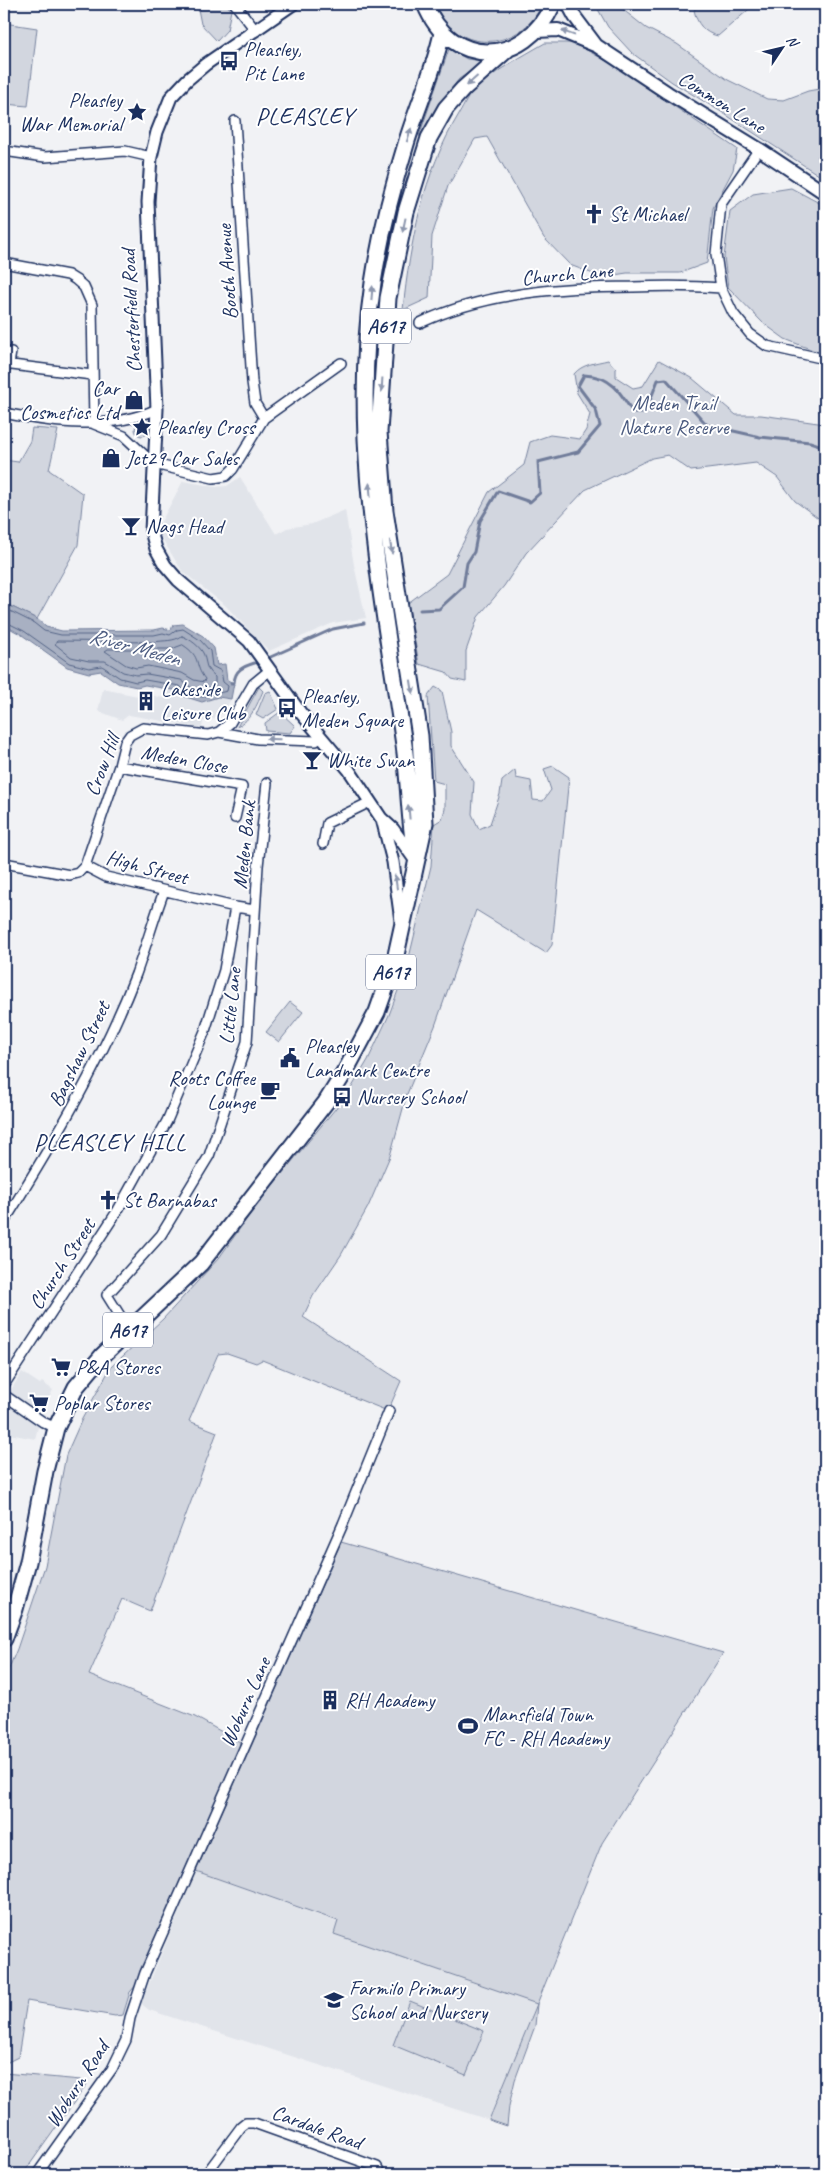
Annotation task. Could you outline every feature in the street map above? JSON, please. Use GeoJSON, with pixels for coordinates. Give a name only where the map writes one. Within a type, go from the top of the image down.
{"type":"FeatureCollection","features":[{"type":"Feature","properties":{"kind":"highway"},"geometry":{"type":"LineString","coordinates":[[424,6],[442,33],[461,46],[476,51],[499,51],[530,37],[546,20],[553,4]]}},
{"type":"Feature","properties":{"kind":"highway","name":"A617"},"geometry":{"type":"LineString","coordinates":[[416,860],[404,749],[371,502],[366,439],[366,355],[373,283],[390,204],[406,145],[437,57],[442,33]]}},
{"type":"Feature","properties":{"kind":"highway","name":"A617"},"geometry":{"type":"LineString","coordinates":[[4,1639],[15,1609],[28,1562],[45,1471],[56,1428],[76,1386],[128,1330],[201,1263],[326,1102],[346,1070],[377,1012],[394,964],[425,823],[420,736],[385,511],[379,432],[388,298],[406,212],[429,138],[446,108],[463,89],[508,48]]}},
{"type":"Feature","properties":{"kind":"main road"},"geometry":{"type":"LineString","coordinates":[[568,4],[575,17],[597,46]]}},
{"type":"Feature","properties":{"kind":"main road"},"geometry":{"type":"LineString","coordinates":[[536,31],[558,30],[597,46]]}},
{"type":"Feature","properties":{"kind":"main road","name":"Common Lane"},"geometry":{"type":"LineString","coordinates":[[597,46],[668,93],[759,148],[825,193]]}},
{"type":"Feature","properties":{"kind":"street"},"geometry":{"type":"LineString","coordinates":[[235,4],[256,31]]}},
{"type":"Feature","properties":{"kind":"street","name":"Chesterfield Road"},"geometry":{"type":"LineString","coordinates":[[269,668],[234,627],[178,580],[156,549],[151,531],[157,409],[153,292],[148,224],[151,157],[157,132],[171,97],[206,64],[293,4]]}},
{"type":"Feature","properties":{"kind":"street","name":"Booth Avenue"},"geometry":{"type":"LineString","coordinates":[[235,121],[252,382],[255,403],[264,418]]}},
{"type":"Feature","properties":{"kind":"street"},"geometry":{"type":"LineString","coordinates":[[759,148],[721,204],[716,254],[721,288],[733,313],[750,334],[767,346],[825,359]]}},
{"type":"Feature","properties":{"kind":"street"},"geometry":{"type":"LineString","coordinates":[[4,151],[45,157],[125,151],[151,157]]}},
{"type":"Feature","properties":{"kind":"street"},"geometry":{"type":"LineString","coordinates":[[4,263],[68,275],[84,288],[92,305],[94,424]]}},
{"type":"Feature","properties":{"kind":"street","name":"Church Lane"},"geometry":{"type":"LineString","coordinates":[[420,323],[438,314],[487,300],[559,288],[694,286],[721,288]]}},
{"type":"Feature","properties":{"kind":"street"},"geometry":{"type":"LineString","coordinates":[[11,352],[6,364],[92,375]]}},
{"type":"Feature","properties":{"kind":"street"},"geometry":{"type":"LineString","coordinates":[[4,413],[94,424],[124,436],[154,464],[213,478],[226,476],[233,469],[264,418],[340,364]]}},
{"type":"Feature","properties":{"kind":"street"},"geometry":{"type":"LineString","coordinates":[[94,424],[144,415],[157,409]]}},
{"type":"Feature","properties":{"kind":"street"},"geometry":{"type":"LineString","coordinates":[[219,732],[230,723],[253,684],[269,668],[300,712],[348,770],[381,818],[393,829],[416,860]]}},
{"type":"Feature","properties":{"kind":"street","name":"Crow Hill"},"geometry":{"type":"LineString","coordinates":[[85,866],[119,766],[125,742],[136,730],[143,728],[208,735],[219,732],[258,739],[316,741],[321,737]]}},
{"type":"Feature","properties":{"kind":"street","name":"Meden Close"},"geometry":{"type":"LineString","coordinates":[[119,766],[242,787],[235,818]]}},
{"type":"Feature","properties":{"kind":"street","name":"Meden Bank"},"geometry":{"type":"LineString","coordinates":[[255,910],[267,783]]}},
{"type":"Feature","properties":{"kind":"street"},"geometry":{"type":"LineString","coordinates":[[323,844],[327,823],[370,802]]}},
{"type":"Feature","properties":{"kind":"street"},"geometry":{"type":"LineString","coordinates":[[381,818],[393,862],[402,930]]}},
{"type":"Feature","properties":{"kind":"street","name":"High Street"},"geometry":{"type":"LineString","coordinates":[[4,863],[70,875],[78,873],[85,866],[106,876],[164,891],[255,910]]}},
{"type":"Feature","properties":{"kind":"street","name":"Bagshaw Street"},"geometry":{"type":"LineString","coordinates":[[4,1222],[60,1131],[106,1042],[136,974],[164,891]]}},
{"type":"Feature","properties":{"kind":"street","name":"Church Street"},"geometry":{"type":"LineString","coordinates":[[4,1385],[118,1210],[167,1122],[205,1031],[224,970],[236,907]]}},
{"type":"Feature","properties":{"kind":"street","name":"Little Lane"},"geometry":{"type":"LineString","coordinates":[[128,1330],[107,1295],[161,1235],[209,1156],[247,1042],[255,910]]}},
{"type":"Feature","properties":{"kind":"street"},"geometry":{"type":"LineString","coordinates":[[4,1396],[43,1422],[56,1428]]}},
{"type":"Feature","properties":{"kind":"street","name":"Woburn Lane"},"geometry":{"type":"LineString","coordinates":[[134,2007],[145,1973],[340,1531],[389,1411]]}},
{"type":"Feature","properties":{"kind":"street","name":"Woburn Road"},"geometry":{"type":"LineString","coordinates":[[37,2174],[112,2069],[126,2040],[134,2007]]}},
{"type":"Feature","properties":{"kind":"street","name":"Cardale Road"},"geometry":{"type":"LineString","coordinates":[[206,2174],[246,2123],[254,2123],[380,2172]]}},
{"type":"Feature","properties":{"kind":"shaded area"},"geometry":{"type":"Polygon","coordinates":[[[240,477],[276,534],[287,528],[312,524],[345,510],[354,565],[366,618],[333,623],[269,651],[226,606],[182,571],[161,537],[161,522],[183,481],[216,487],[227,486],[240,477]]]}},
{"type":"Feature","properties":{"kind":"shaded area"},"geometry":{"type":"Polygon","coordinates":[[[103,689],[138,696],[139,692],[163,698],[165,689],[179,691],[202,702],[218,697],[231,699],[224,712],[214,719],[203,721],[202,728],[129,715],[122,720],[98,711],[103,689]]]}},
{"type":"Feature","properties":{"kind":"shaded area"},"geometry":{"type":"Polygon","coordinates":[[[22,1372],[53,1390],[42,1411],[35,1439],[4,1433],[4,1406],[9,1409],[11,1390],[22,1372]]]}},
{"type":"Feature","properties":{"kind":"shaded area","name":"Farmilo Primary School and Nursery"},"geometry":{"type":"Polygon","coordinates":[[[196,1871],[338,1922],[334,1934],[537,2004],[489,2120],[149,2010],[144,2006],[141,2003],[196,1871]]]}},
{"type":"Feature","properties":{"kind":"shaded area"},"geometry":{"type":"Polygon","coordinates":[[[4,1928],[8,1929],[4,1980],[4,1928]]]}},
{"type":"Feature","properties":{"kind":"green space"},"geometry":{"type":"Polygon","coordinates":[[[197,4],[226,4],[231,10],[227,30],[217,41],[201,24],[197,4]]]}},
{"type":"Feature","properties":{"kind":"green space"},"geometry":{"type":"Polygon","coordinates":[[[435,4],[542,4],[524,28],[511,36],[498,40],[484,41],[470,39],[456,32],[441,17],[435,4]]]}},
{"type":"Feature","properties":{"kind":"green space"},"geometry":{"type":"Polygon","coordinates":[[[595,4],[616,4],[646,28],[677,44],[728,80],[767,99],[784,100],[808,91],[825,88],[825,156],[817,157],[825,162],[825,179],[672,82],[632,53],[608,27],[595,4]]]}},
{"type":"Feature","properties":{"kind":"green space"},"geometry":{"type":"Polygon","coordinates":[[[703,4],[755,4],[718,36],[705,30],[697,20],[694,10],[703,4]]]}},
{"type":"Feature","properties":{"kind":"green space"},"geometry":{"type":"Polygon","coordinates":[[[4,23],[37,28],[28,106],[4,104],[4,23]]]}},
{"type":"Feature","properties":{"kind":"green space"},"geometry":{"type":"Polygon","coordinates":[[[545,43],[574,43],[612,64],[737,149],[733,170],[713,208],[707,263],[680,273],[627,273],[601,277],[570,265],[544,238],[487,137],[475,139],[448,186],[432,236],[429,298],[403,310],[414,234],[427,184],[436,160],[468,97],[483,82],[500,70],[545,43]]]}},
{"type":"Feature","properties":{"kind":"green space"},"geometry":{"type":"Polygon","coordinates":[[[449,49],[467,59],[486,61],[459,79],[440,103],[421,137],[419,136],[449,49]]]}},
{"type":"Feature","properties":{"kind":"green space"},"geometry":{"type":"Polygon","coordinates":[[[791,188],[825,206],[825,355],[785,339],[763,323],[728,287],[724,257],[730,211],[753,194],[791,188]]]}},
{"type":"Feature","properties":{"kind":"green space","name":"Meden Trail Nature Reserve"},"geometry":{"type":"Polygon","coordinates":[[[608,360],[616,369],[616,377],[633,388],[643,386],[659,360],[692,378],[736,415],[761,415],[825,424],[825,523],[795,501],[777,477],[756,463],[691,471],[668,455],[652,458],[585,490],[526,553],[504,586],[478,617],[466,651],[466,682],[452,679],[446,672],[419,664],[408,603],[447,574],[489,492],[524,465],[530,442],[550,435],[580,439],[586,430],[590,414],[577,393],[574,374],[585,366],[608,360]]]}},
{"type":"Feature","properties":{"kind":"green space"},"geometry":{"type":"Polygon","coordinates":[[[142,422],[147,424],[149,429],[147,434],[142,436],[137,434],[135,429],[137,424],[142,422]]]}},
{"type":"Feature","properties":{"kind":"green space"},"geometry":{"type":"Polygon","coordinates":[[[32,428],[58,430],[49,470],[83,494],[78,545],[37,619],[4,603],[4,460],[18,462],[30,441],[32,428]]]}},
{"type":"Feature","properties":{"kind":"green space"},"geometry":{"type":"Polygon","coordinates":[[[259,687],[263,691],[256,707],[250,716],[237,727],[259,687]]]}},
{"type":"Feature","properties":{"kind":"green space"},"geometry":{"type":"Polygon","coordinates":[[[435,687],[442,691],[451,732],[451,746],[474,782],[472,814],[479,829],[490,824],[500,794],[502,781],[515,770],[516,778],[531,781],[533,800],[543,801],[551,790],[544,769],[553,766],[569,777],[552,945],[546,953],[476,910],[435,1026],[407,1094],[390,1156],[368,1207],[341,1255],[313,1296],[303,1317],[401,1381],[391,1404],[385,1410],[262,1360],[256,1363],[227,1353],[218,1354],[189,1421],[217,1432],[150,1611],[122,1599],[89,1675],[195,1717],[240,1742],[239,1751],[182,1876],[138,1983],[130,1992],[123,2015],[115,2016],[27,2001],[18,2057],[4,2064],[4,1980],[9,1924],[4,1924],[4,1680],[17,1649],[45,1566],[66,1455],[82,1419],[111,1367],[163,1319],[219,1258],[258,1203],[349,1092],[368,1060],[389,1015],[407,966],[431,866],[434,824],[442,819],[445,809],[445,784],[434,781],[428,696],[435,687]]]}},
{"type":"Feature","properties":{"kind":"green space"},"geometry":{"type":"Polygon","coordinates":[[[270,691],[278,709],[263,719],[256,715],[265,693],[270,691]]]}},
{"type":"Feature","properties":{"kind":"green space"},"geometry":{"type":"Polygon","coordinates":[[[280,712],[295,726],[290,733],[266,731],[265,723],[280,712]]]}},
{"type":"Feature","properties":{"kind":"green space"},"geometry":{"type":"Polygon","coordinates":[[[290,1002],[303,1012],[279,1042],[266,1032],[290,1002]]]}},
{"type":"Feature","properties":{"kind":"green space","name":"Mansfield Town FC - RH Academy"},"geometry":{"type":"Polygon","coordinates":[[[341,1542],[723,1653],[602,1843],[537,2004],[334,1934],[338,1921],[196,1871],[341,1542]]]}},
{"type":"Feature","properties":{"kind":"green space"},"geometry":{"type":"Polygon","coordinates":[[[410,2001],[484,2031],[466,2075],[393,2045],[410,2001]]]}},
{"type":"Feature","properties":{"kind":"green space"},"geometry":{"type":"Polygon","coordinates":[[[537,2004],[535,2026],[515,2080],[507,2126],[489,2120],[537,2004]]]}},
{"type":"Feature","properties":{"kind":"green space"},"geometry":{"type":"Polygon","coordinates":[[[4,2073],[81,2080],[87,2084],[23,2174],[4,2174],[4,2073]]]}},
{"type":"Feature","properties":{"kind":"water"},"geometry":{"type":"Polygon","coordinates":[[[4,603],[37,619],[46,627],[62,631],[154,630],[163,628],[171,630],[173,625],[183,624],[203,636],[214,648],[217,665],[225,664],[227,680],[234,683],[231,699],[218,697],[202,702],[183,696],[179,691],[145,685],[137,687],[118,683],[101,671],[89,673],[67,667],[22,635],[4,625],[4,603]]]}},
{"type":"Feature","properties":{"kind":"waterway","name":"River Meden"},"geometry":{"type":"LineString","coordinates":[[420,610],[439,609],[463,587],[467,563],[474,552],[480,521],[498,491],[530,502],[540,493],[538,462],[578,452],[600,426],[596,410],[578,386],[584,375],[601,378],[614,386],[633,413],[645,413],[658,380],[666,379],[707,425],[760,437],[810,442],[825,447]]}},
{"type":"Feature","properties":{"kind":"waterway","name":"River Meden"},"geometry":{"type":"LineString","coordinates":[[266,659],[333,629],[364,623]]}},
{"type":"Feature","properties":{"kind":"waterway","name":"River Meden"},"geometry":{"type":"LineString","coordinates":[[231,683],[234,683],[239,670],[260,661]]}},
{"type":"Feature","properties":{"kind":"place","name":"Pleasley, Pit Lane"},"geometry":{"type":"Point","coordinates":[229,61]}},
{"type":"Feature","properties":{"kind":"place","name":"Pleasley War Memorial"},"geometry":{"type":"Point","coordinates":[137,112]}},
{"type":"Feature","properties":{"kind":"place","name":"St Michael"},"geometry":{"type":"Point","coordinates":[594,214]}},
{"type":"Feature","properties":{"kind":"place","name":"Car Cosmetics Ltd"},"geometry":{"type":"Point","coordinates":[134,400]}},
{"type":"Feature","properties":{"kind":"place","name":"Pleasley Cross"},"geometry":{"type":"Point","coordinates":[142,427]}},
{"type":"Feature","properties":{"kind":"place","name":"Jct29 Car Sales"},"geometry":{"type":"Point","coordinates":[111,458]}},
{"type":"Feature","properties":{"kind":"place","name":"Nags Head"},"geometry":{"type":"Point","coordinates":[131,526]}},
{"type":"Feature","properties":{"kind":"place","name":"Lakeside Leisure Club"},"geometry":{"type":"Point","coordinates":[146,701]}},
{"type":"Feature","properties":{"kind":"place","name":"Pleasley, Meden Square"},"geometry":{"type":"Point","coordinates":[287,708]}},
{"type":"Feature","properties":{"kind":"place","name":"White Swan"},"geometry":{"type":"Point","coordinates":[312,760]}},
{"type":"Feature","properties":{"kind":"place","name":"Pleasley Landmark Centre"},"geometry":{"type":"Point","coordinates":[290,1058]}},
{"type":"Feature","properties":{"kind":"place","name":"Roots Coffee Lounge"},"geometry":{"type":"Point","coordinates":[270,1090]}},
{"type":"Feature","properties":{"kind":"place","name":"Nursery School"},"geometry":{"type":"Point","coordinates":[342,1097]}},
{"type":"Feature","properties":{"kind":"place","name":"St Barnabas"},"geometry":{"type":"Point","coordinates":[108,1200]}},
{"type":"Feature","properties":{"kind":"place","name":"P&A Stores"},"geometry":{"type":"Point","coordinates":[61,1367]}},
{"type":"Feature","properties":{"kind":"place","name":"Poplar Stores"},"geometry":{"type":"Point","coordinates":[39,1403]}},
{"type":"Feature","properties":{"kind":"place","name":"RH Academy"},"geometry":{"type":"Point","coordinates":[330,1700]}},
{"type":"Feature","properties":{"kind":"place","name":"Mansfield Town FC - RH Academy"},"geometry":{"type":"Point","coordinates":[468,1726]}},
{"type":"Feature","properties":{"kind":"place","name":"Farmilo Primary School and Nursery"},"geometry":{"type":"Point","coordinates":[334,2000]}},
{"type":"Feature","properties":{"kind":"district","name":"PLEASLEY"},"geometry":{"type":"Point","coordinates":[305,116]}},
{"type":"Feature","properties":{"kind":"district","name":"PLEASLEY HILL"},"geometry":{"type":"Point","coordinates":[110,1142]}}]}
